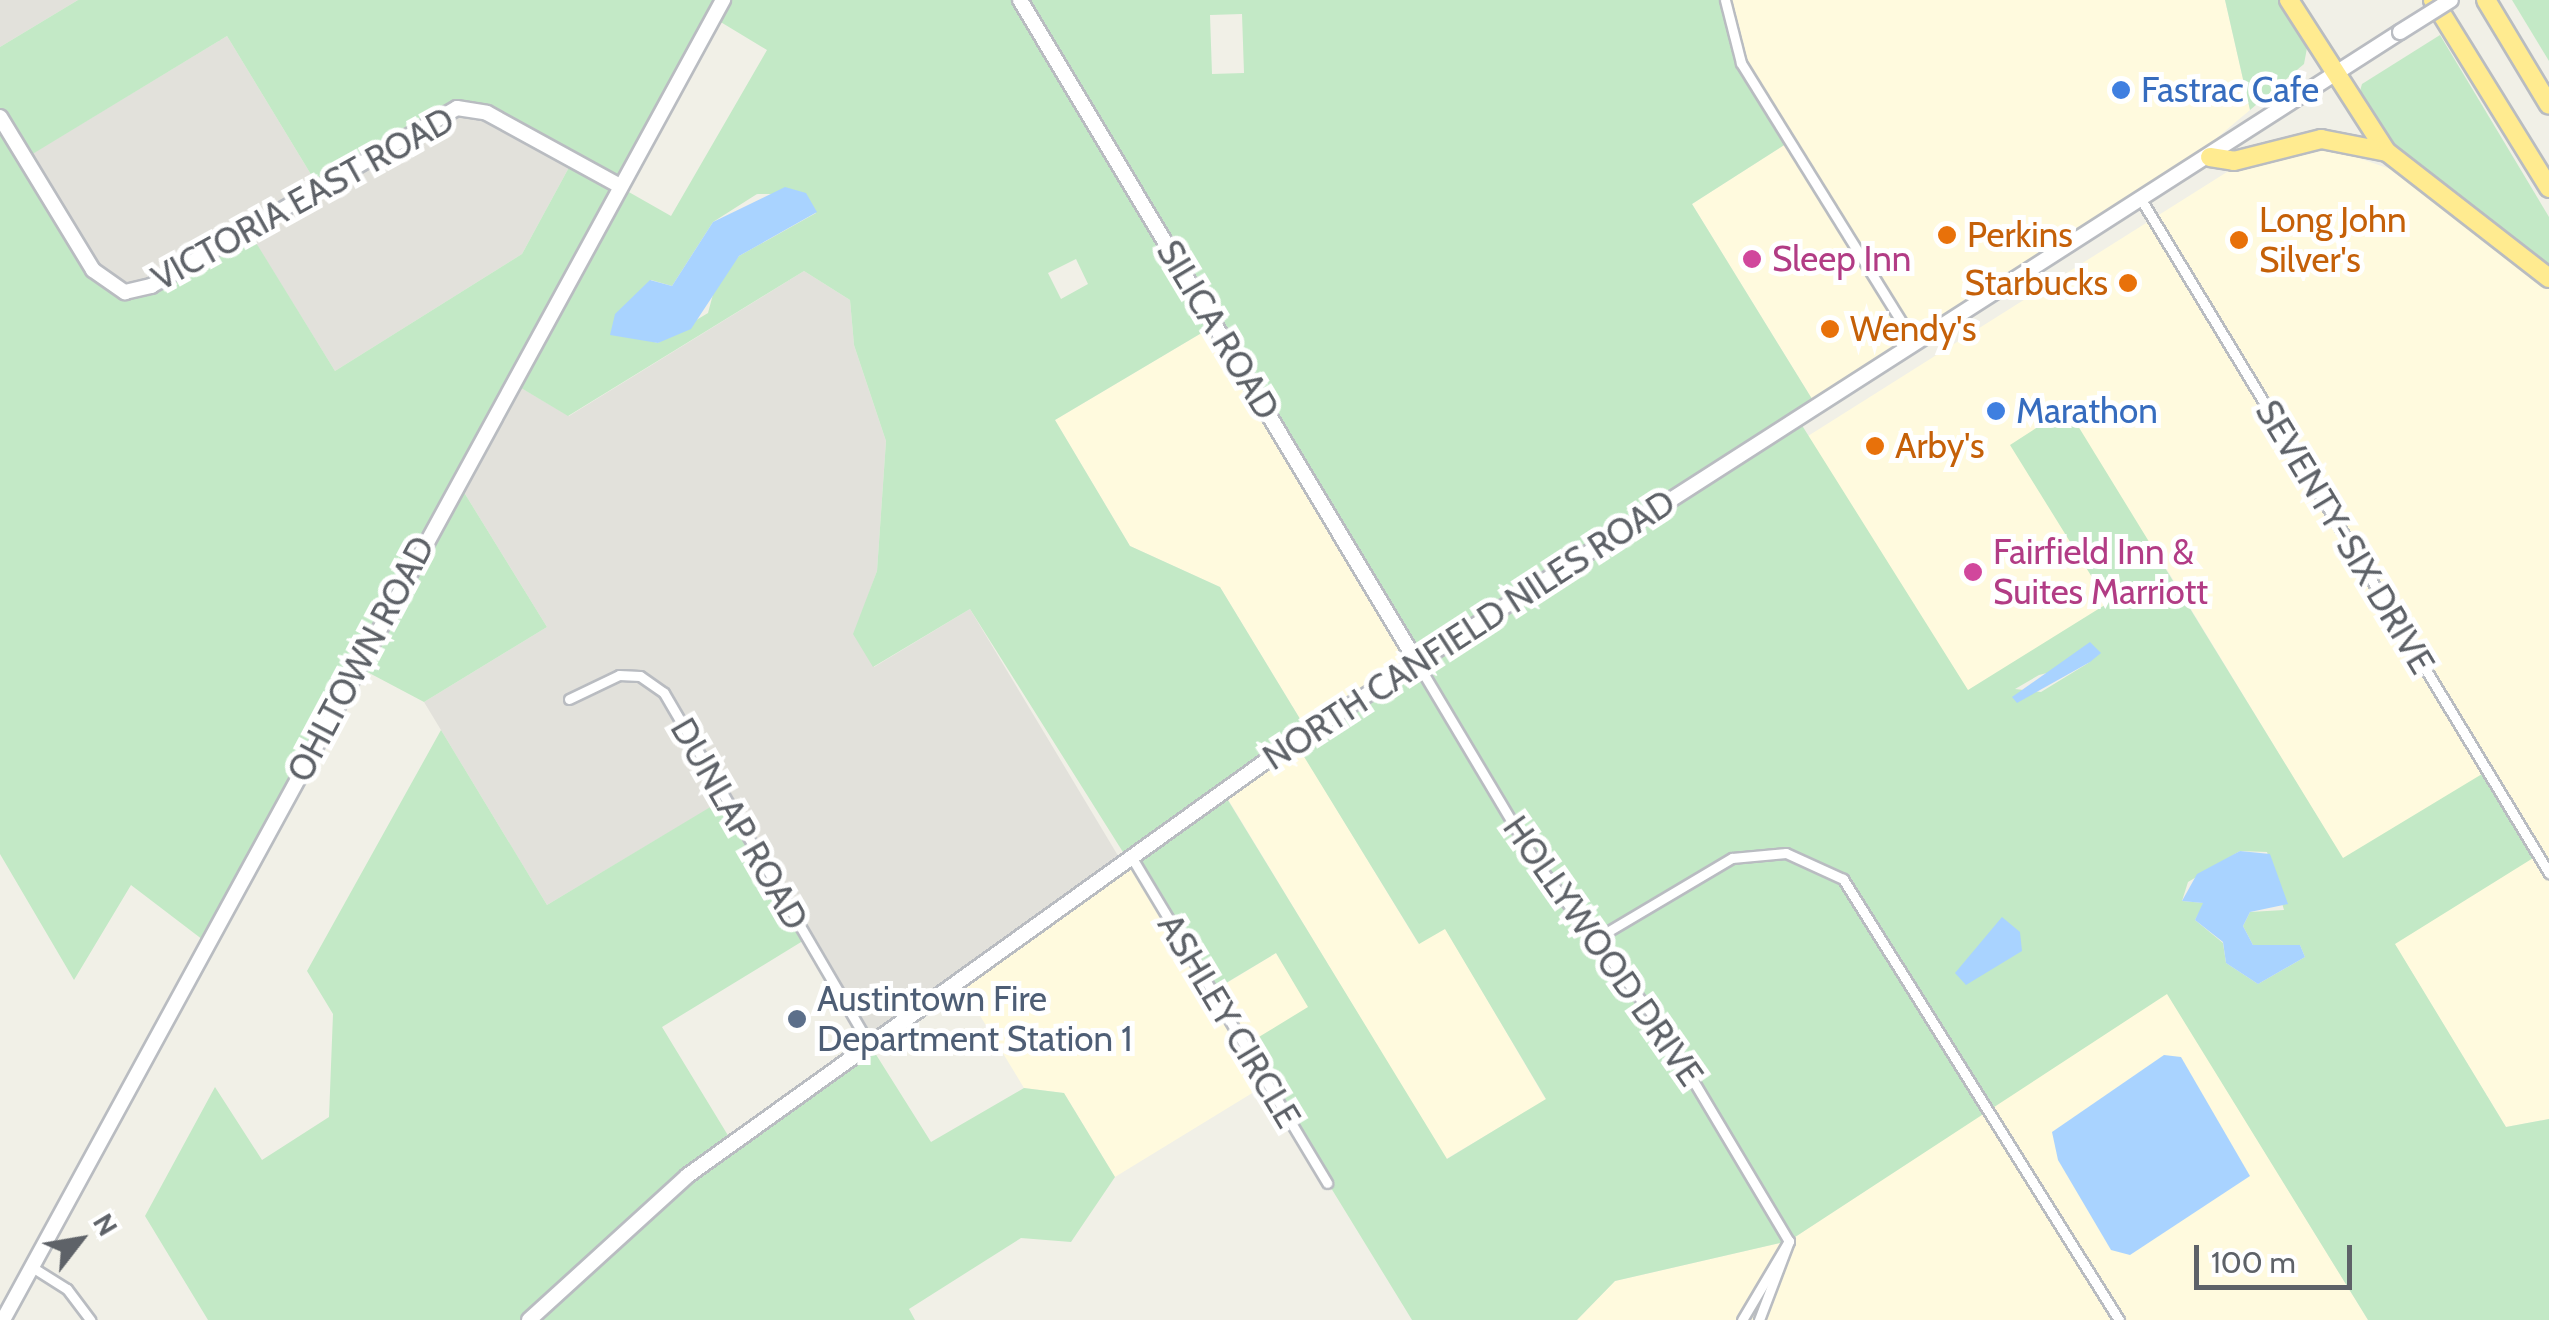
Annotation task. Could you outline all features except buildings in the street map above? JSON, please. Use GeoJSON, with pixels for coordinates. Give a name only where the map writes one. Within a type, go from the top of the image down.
{"type":"FeatureCollection","features":[{"type":"Feature","properties":{"kind":"highway"},"geometry":{"type":"LineString","coordinates":[[2289,0],[2387,152],[2549,278]]}},
{"type":"Feature","properties":{"kind":"highway"},"geometry":{"type":"LineString","coordinates":[[2433,0],[2549,188]]}},
{"type":"Feature","properties":{"kind":"highway"},"geometry":{"type":"LineString","coordinates":[[2486,0],[2549,104]]}},
{"type":"Feature","properties":{"kind":"highway"},"geometry":{"type":"LineString","coordinates":[[2498,0],[2532,76]]}},
{"type":"Feature","properties":{"kind":"highway"},"geometry":{"type":"LineString","coordinates":[[2210,156],[2234,160],[2322,140],[2387,152]]}},
{"type":"Feature","properties":{"kind":"street","name":"OHLTOWN ROAD"},"geometry":{"type":"LineString","coordinates":[[3,1320],[723,0]]}},
{"type":"Feature","properties":{"kind":"street","name":"SILICA ROAD"},"geometry":{"type":"LineString","coordinates":[[1020,0],[1416,661]]}},
{"type":"Feature","properties":{"kind":"street"},"geometry":{"type":"LineString","coordinates":[[1725,0],[1742,62],[1915,344]]}},
{"type":"Feature","properties":{"kind":"street","name":"NORTH CANFIELD NILES ROAD"},"geometry":{"type":"LineString","coordinates":[[529,1320],[657,1199],[1132,858],[1416,661],[2142,201],[2451,0]]}},
{"type":"Feature","properties":{"kind":"street","name":"VICTORIA EAST ROAD"},"geometry":{"type":"LineString","coordinates":[[0,117],[93,270],[125,292],[151,286],[457,108],[487,112],[620,186]]}},
{"type":"Feature","properties":{"kind":"street","name":"SEVENTY-SIX DRIVE"},"geometry":{"type":"LineString","coordinates":[[2142,201],[2549,872]]}},
{"type":"Feature","properties":{"kind":"street","name":"HOLLYWOOD DRIVE"},"geometry":{"type":"LineString","coordinates":[[1416,661],[1535,861],[1597,938],[1789,1241]]}},
{"type":"Feature","properties":{"kind":"street","name":"DUNLAP ROAD"},"geometry":{"type":"LineString","coordinates":[[569,698],[619,675],[640,676],[664,693],[870,1044]]}},
{"type":"Feature","properties":{"kind":"street"},"geometry":{"type":"LineString","coordinates":[[1597,938],[1732,858],[1786,853],[1842,878],[2118,1320]]}},
{"type":"Feature","properties":{"kind":"street","name":"ASHLEY CIRCLE"},"geometry":{"type":"LineString","coordinates":[[1132,858],[1328,1183]]}},
{"type":"Feature","properties":{"kind":"street"},"geometry":{"type":"LineString","coordinates":[[1742,1320],[1789,1241]]}},
{"type":"Feature","properties":{"kind":"street"},"geometry":{"type":"LineString","coordinates":[[1759,1320],[1789,1241]]}},
{"type":"Feature","properties":{"kind":"street"},"geometry":{"type":"LineString","coordinates":[[32,1267],[68,1289],[90,1320]]}},
{"type":"Feature","properties":{"kind":"shaded area"},"geometry":{"type":"Polygon","coordinates":[[[0,0],[78,0],[0,47],[0,0]]]}},
{"type":"Feature","properties":{"kind":"shaded area"},"geometry":{"type":"Polygon","coordinates":[[[1725,0],[2225,0],[2250,110],[2142,201],[1817,407],[1692,204],[1789,142],[1741,63],[1725,0]]]}},
{"type":"Feature","properties":{"kind":"shaded area"},"geometry":{"type":"Polygon","coordinates":[[[227,36],[318,186],[468,107],[573,160],[522,254],[335,371],[247,229],[147,288],[108,286],[25,158],[227,36]]]}},
{"type":"Feature","properties":{"kind":"shaded area"},"geometry":{"type":"Polygon","coordinates":[[[2330,148],[2416,178],[2549,288],[2549,1119],[2506,1127],[2166,568],[1968,691],[1808,436],[2227,172],[2330,148]]]}},
{"type":"Feature","properties":{"kind":"shaded area"},"geometry":{"type":"Polygon","coordinates":[[[804,271],[850,300],[854,345],[886,441],[877,571],[854,634],[874,667],[970,609],[1123,864],[870,1045],[723,800],[547,905],[424,702],[547,627],[457,481],[511,382],[569,416],[804,271]]]}},
{"type":"Feature","properties":{"kind":"shaded area"},"geometry":{"type":"Polygon","coordinates":[[[1215,325],[1416,661],[1308,732],[1220,587],[1130,546],[1055,420],[1215,325]]]}},
{"type":"Feature","properties":{"kind":"shaded area"},"geometry":{"type":"Polygon","coordinates":[[[1295,741],[1418,943],[1445,928],[1546,1100],[1446,1159],[1223,791],[1295,741]]]}},
{"type":"Feature","properties":{"kind":"shaded area"},"geometry":{"type":"Polygon","coordinates":[[[1132,858],[1212,992],[1276,953],[1309,1007],[1267,1084],[1115,1177],[1064,1093],[1024,1088],[959,981],[1132,858]]]}},
{"type":"Feature","properties":{"kind":"shaded area"},"geometry":{"type":"Polygon","coordinates":[[[2167,993],[2368,1320],[1577,1320],[1615,1281],[1789,1241],[2167,993]]]}},
{"type":"Feature","properties":{"kind":"green space"},"geometry":{"type":"Polygon","coordinates":[[[78,0],[1725,0],[1733,42],[1789,142],[1692,204],[1817,407],[1798,419],[1968,690],[2108,603],[2010,445],[2067,408],[2343,858],[2487,771],[2538,855],[2395,944],[2506,1127],[2549,1119],[2549,1320],[2368,1320],[2167,994],[1789,1241],[1615,1281],[1577,1320],[1412,1320],[1244,1046],[1308,1007],[1276,953],[1211,992],[970,609],[873,667],[853,634],[877,571],[886,441],[854,345],[850,300],[804,271],[568,416],[511,382],[457,481],[547,627],[424,702],[356,666],[207,943],[131,885],[74,980],[0,854],[0,47],[78,0]],[[1242,14],[1210,15],[1212,74],[1244,73],[1242,14]],[[714,18],[620,187],[671,216],[767,50],[714,18]],[[227,36],[26,158],[93,270],[125,292],[247,228],[335,371],[522,254],[573,160],[468,107],[318,186],[227,36]],[[757,194],[713,222],[672,286],[651,280],[631,336],[658,343],[708,313],[716,283],[739,256],[816,213],[806,194],[757,194]],[[1076,259],[1048,273],[1061,299],[1088,284],[1076,259]],[[1215,325],[1055,420],[1130,546],[1220,587],[1308,732],[1416,661],[1215,325]],[[2090,662],[2039,675],[2015,689],[2041,692],[2090,662]],[[1295,742],[1223,792],[1447,1159],[1546,1099],[1445,929],[1419,944],[1295,742]],[[2240,851],[2188,882],[2182,901],[2204,903],[2195,920],[2223,943],[2226,963],[2258,984],[2305,957],[2300,945],[2253,945],[2243,926],[2250,912],[2284,910],[2267,852],[2240,851]]]}},
{"type":"Feature","properties":{"kind":"green space"},"geometry":{"type":"Polygon","coordinates":[[[2225,0],[2289,0],[2309,37],[2304,64],[2250,110],[2225,0]]]}},
{"type":"Feature","properties":{"kind":"green space"},"geometry":{"type":"Polygon","coordinates":[[[2512,0],[2549,0],[2549,61],[2512,0]]]}},
{"type":"Feature","properties":{"kind":"green space"},"geometry":{"type":"Polygon","coordinates":[[[2440,35],[2549,217],[2549,270],[2387,141],[2358,98],[2362,84],[2440,35]]]}},
{"type":"Feature","properties":{"kind":"green space"},"geometry":{"type":"Polygon","coordinates":[[[441,730],[547,905],[722,800],[806,939],[662,1027],[732,1142],[870,1045],[931,1142],[1024,1088],[1064,1093],[1115,1177],[1071,1242],[1021,1238],[909,1309],[915,1320],[208,1320],[145,1216],[215,1087],[262,1160],[329,1117],[333,1014],[307,971],[441,730]]]}},
{"type":"Feature","properties":{"kind":"water"},"geometry":{"type":"Polygon","coordinates":[[[785,187],[806,193],[817,212],[739,256],[691,329],[658,343],[610,335],[615,314],[650,280],[672,286],[713,222],[785,187]]]}},
{"type":"Feature","properties":{"kind":"water"},"geometry":{"type":"Polygon","coordinates":[[[2090,642],[2101,653],[2090,662],[2017,703],[2012,697],[2090,642]]]}},
{"type":"Feature","properties":{"kind":"water"},"geometry":{"type":"Polygon","coordinates":[[[2240,851],[2270,854],[2288,904],[2250,912],[2243,926],[2253,945],[2300,945],[2305,957],[2258,984],[2226,963],[2223,942],[2195,920],[2203,903],[2182,901],[2197,874],[2240,851]]]}},
{"type":"Feature","properties":{"kind":"water"},"geometry":{"type":"Polygon","coordinates":[[[2002,917],[2020,932],[2022,951],[1966,985],[1955,973],[2002,917]]]}},
{"type":"Feature","properties":{"kind":"water"},"geometry":{"type":"Polygon","coordinates":[[[2164,1055],[2181,1057],[2250,1176],[2130,1255],[2111,1250],[2058,1160],[2052,1132],[2164,1055]]]}},
{"type":"Feature","properties":{"kind":"place","name":"Fastrac Cafe"},"geometry":{"type":"Point","coordinates":[2121,90]}},
{"type":"Feature","properties":{"kind":"place","name":"Perkins"},"geometry":{"type":"Point","coordinates":[1947,235]}},
{"type":"Feature","properties":{"kind":"place","name":"Long John Silver's"},"geometry":{"type":"Point","coordinates":[2239,240]}},
{"type":"Feature","properties":{"kind":"place","name":"Sleep Inn"},"geometry":{"type":"Point","coordinates":[1752,259]}},
{"type":"Feature","properties":{"kind":"place","name":"Starbucks"},"geometry":{"type":"Point","coordinates":[2128,283]}},
{"type":"Feature","properties":{"kind":"place","name":"Wendy's"},"geometry":{"type":"Point","coordinates":[1830,329]}},
{"type":"Feature","properties":{"kind":"place","name":"Marathon"},"geometry":{"type":"Point","coordinates":[1996,411]}},
{"type":"Feature","properties":{"kind":"place","name":"Arby's"},"geometry":{"type":"Point","coordinates":[1875,446]}},
{"type":"Feature","properties":{"kind":"place","name":"Fairfield Inn & Suites Marriott"},"geometry":{"type":"Point","coordinates":[1973,572]}},
{"type":"Feature","properties":{"kind":"place","name":"Austintown Fire Department Station 1"},"geometry":{"type":"Point","coordinates":[797,1019]}}]}
